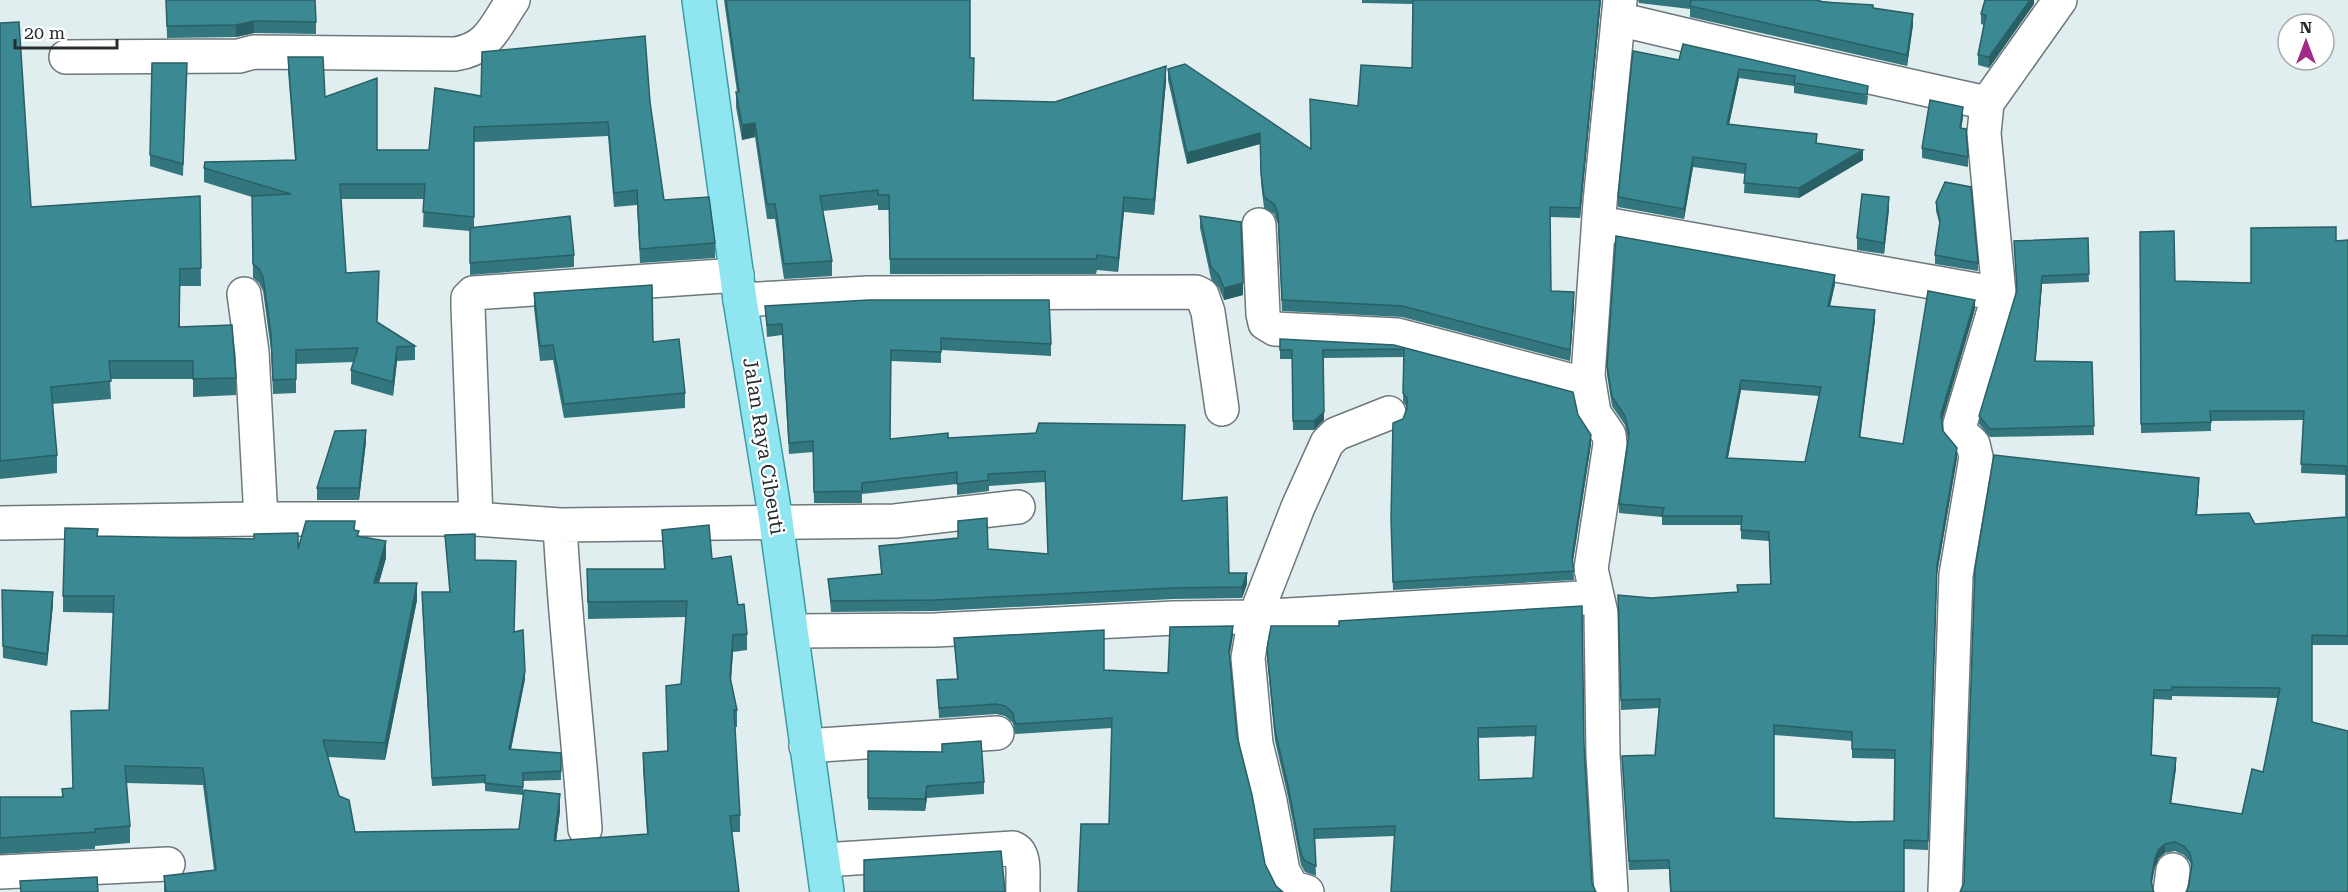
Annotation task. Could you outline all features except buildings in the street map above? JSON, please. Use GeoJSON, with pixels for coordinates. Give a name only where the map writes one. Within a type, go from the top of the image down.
{"type":"FeatureCollection","features":[{"type":"Feature","properties":{"kind":"main road","name":"Jalan Raya Cibeuti"},"geometry":{"type":"LineString","coordinates":[[699,0],[738,288],[792,631],[827,892]]}},
{"type":"Feature","properties":{"kind":"street"},"geometry":{"type":"LineString","coordinates":[[66,57],[239,56],[254,52],[455,54],[471,52],[489,37],[513,0]]}},
{"type":"Feature","properties":{"kind":"street"},"geometry":{"type":"LineString","coordinates":[[1945,892],[1956,575],[1976,457],[1973,444],[1960,432],[1960,424],[1999,294],[1984,133],[1987,103],[2060,0]]}},
{"type":"Feature","properties":{"kind":"street"},"geometry":{"type":"LineString","coordinates":[[1611,892],[1603,755],[1601,613],[1591,568],[1611,444],[1609,435],[1594,412],[1588,385],[1599,223],[1619,9],[1757,52],[1987,103]]}},
{"type":"Feature","properties":{"kind":"street"},"geometry":{"type":"LineString","coordinates":[[1599,223],[1999,294]]}},
{"type":"Feature","properties":{"kind":"street"},"geometry":{"type":"LineString","coordinates":[[1259,225],[1263,314],[1265,323],[1275,329],[1397,335],[1588,385]]}},
{"type":"Feature","properties":{"kind":"street"},"geometry":{"type":"LineString","coordinates":[[476,519],[468,307],[468,298],[473,293],[738,288],[868,293],[1196,292],[1202,295],[1208,312],[1222,409]]}},
{"type":"Feature","properties":{"kind":"street"},"geometry":{"type":"LineString","coordinates":[[244,294],[252,352],[261,519]]}},
{"type":"Feature","properties":{"kind":"street"},"geometry":{"type":"LineString","coordinates":[[1307,892],[1292,887],[1283,871],[1270,801],[1256,744],[1248,658],[1255,617],[1298,507],[1327,443],[1336,434],[1389,413]]}},
{"type":"Feature","properties":{"kind":"street"},"geometry":{"type":"LineString","coordinates":[[0,523],[261,519],[476,519],[560,525],[895,521],[1018,507]]}},
{"type":"Feature","properties":{"kind":"street"},"geometry":{"type":"LineString","coordinates":[[560,525],[563,597],[578,729],[585,829]]}},
{"type":"Feature","properties":{"kind":"street"},"geometry":{"type":"LineString","coordinates":[[792,631],[935,630],[1174,618],[1255,617],[1598,597]]}},
{"type":"Feature","properties":{"kind":"street"},"geometry":{"type":"LineString","coordinates":[[806,746],[997,733]]}},
{"type":"Feature","properties":{"kind":"street"},"geometry":{"type":"LineString","coordinates":[[823,860],[1013,848],[1018,850],[1022,856],[1023,892]]}},
{"type":"Feature","properties":{"kind":"street"},"geometry":{"type":"LineString","coordinates":[[0,872],[168,864]]}}]}
